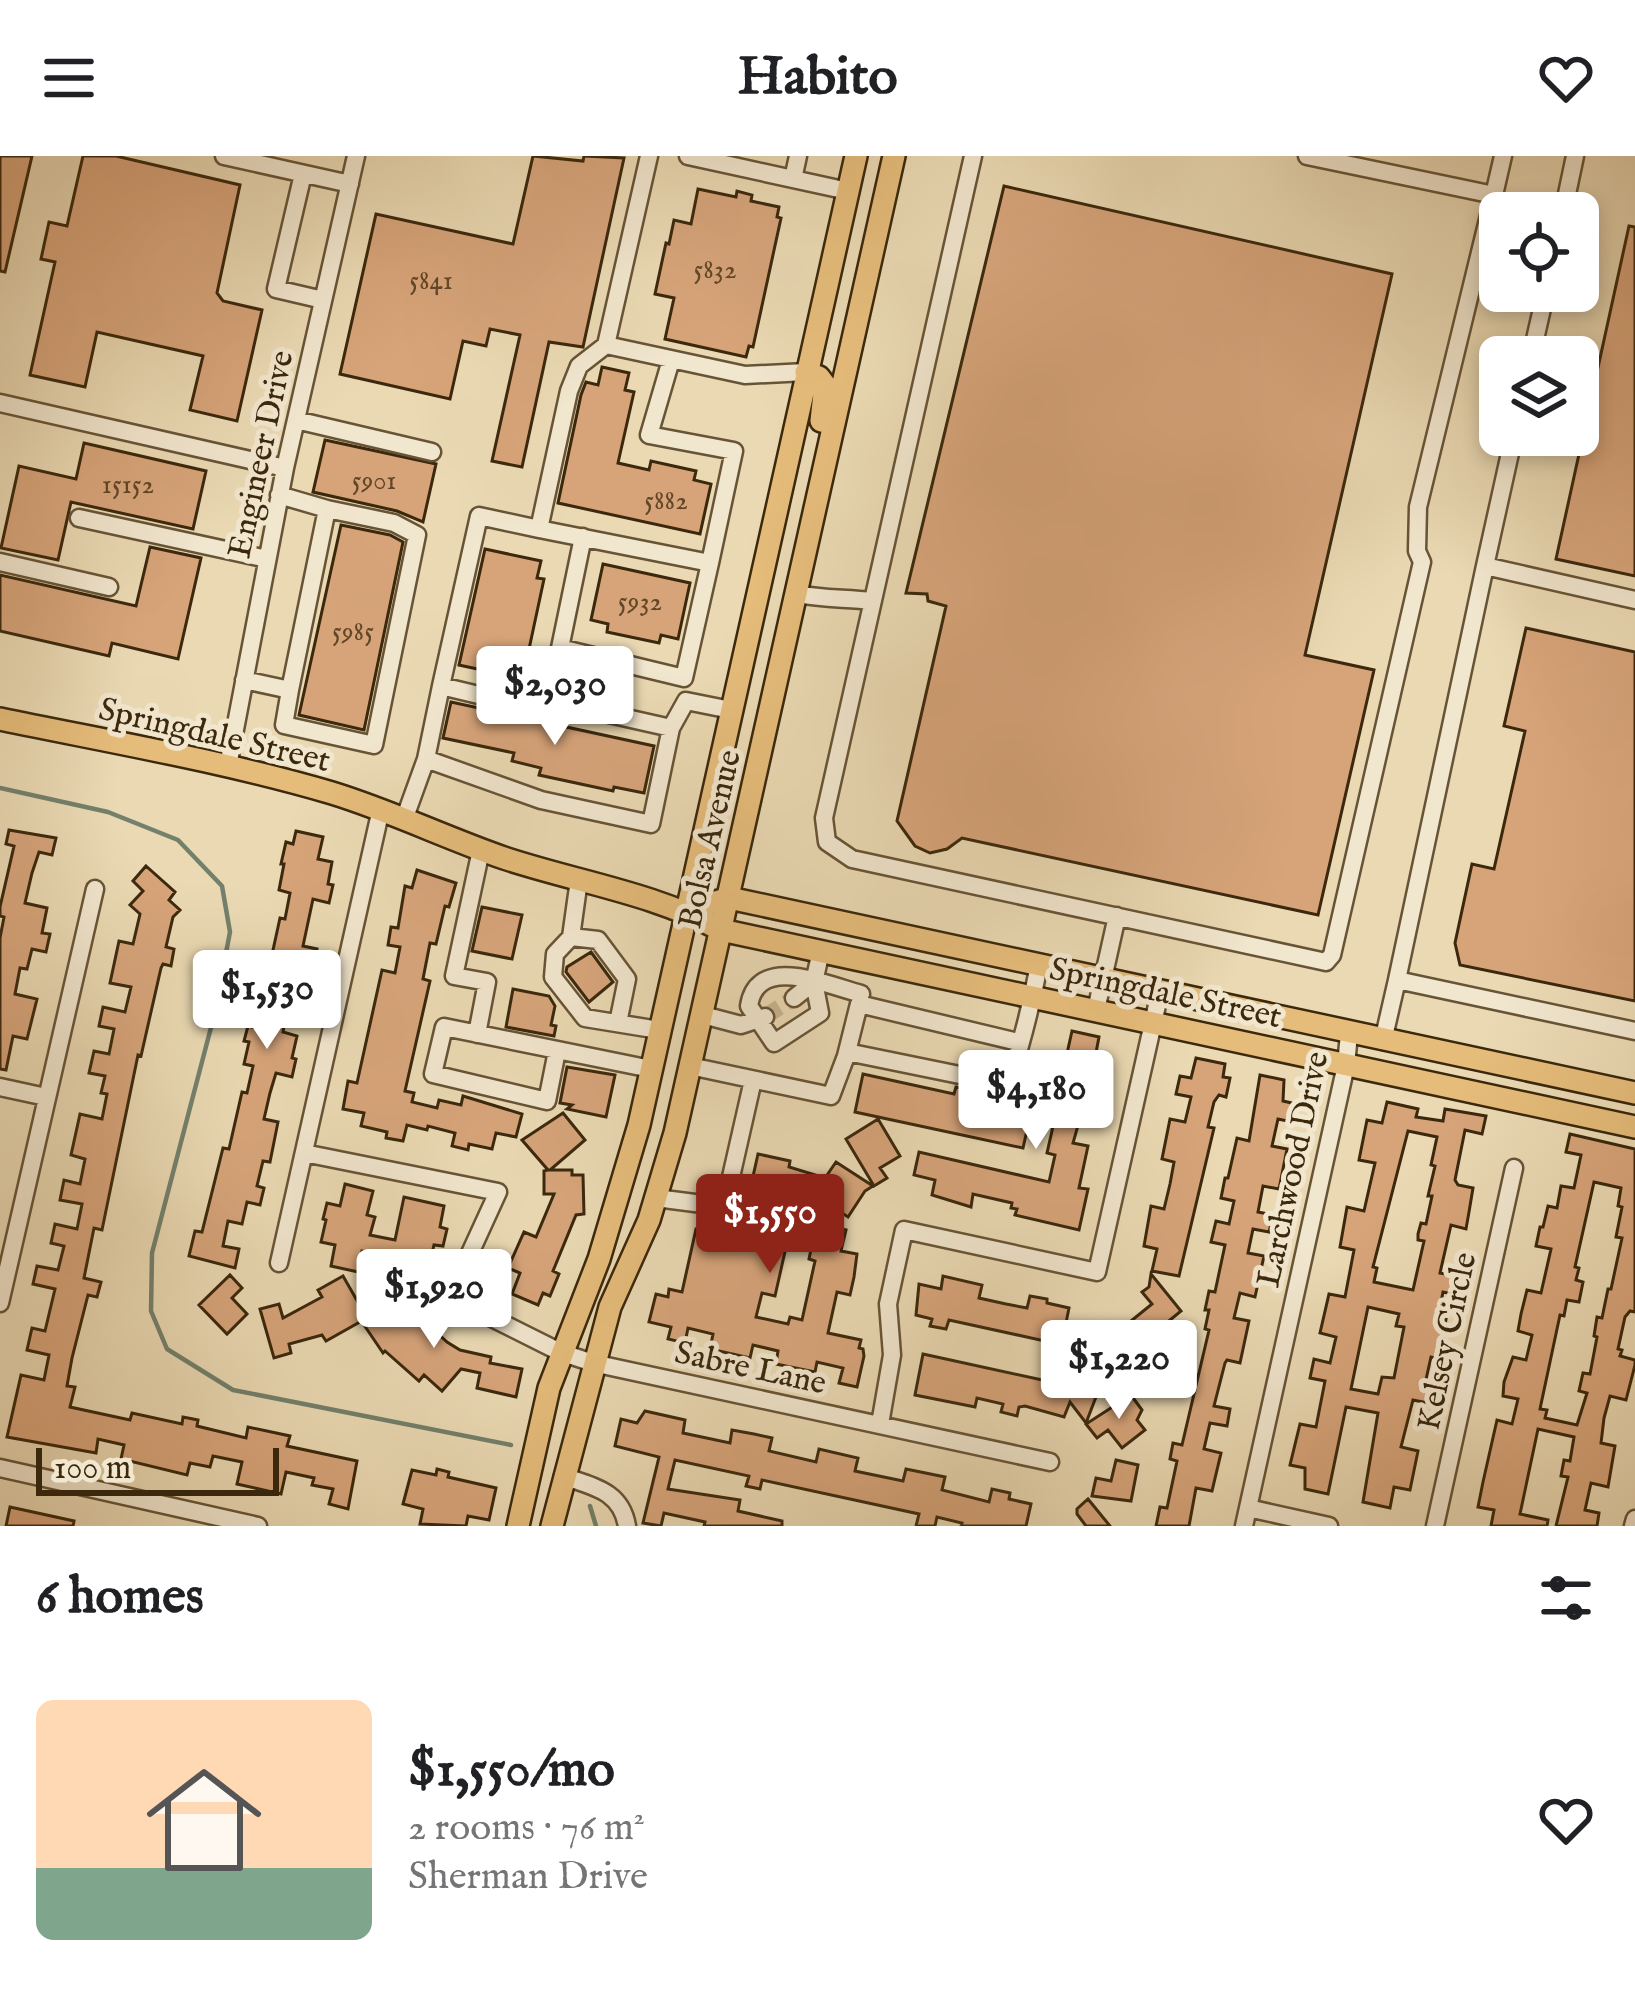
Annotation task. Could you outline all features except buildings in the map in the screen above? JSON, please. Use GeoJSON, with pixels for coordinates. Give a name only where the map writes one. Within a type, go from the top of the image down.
{"type":"FeatureCollection","features":[{"type":"Feature","properties":{"kind":"main road","name":"Bolsa Avenue"},"geometry":{"type":"LineString","coordinates":[[518,1526],[560,1352],[599,1259],[651,1069],[856,156]]}},
{"type":"Feature","properties":{"kind":"main road","name":"Bolsa Avenue"},"geometry":{"type":"LineString","coordinates":[[552,1526],[593,1363],[610,1307],[656,1198],[703,1016],[894,156]]}},
{"type":"Feature","properties":{"kind":"main road"},"geometry":{"type":"LineString","coordinates":[[806,372],[819,377],[826,398],[803,494],[803,509],[812,522]]}},
{"type":"Feature","properties":{"kind":"main road","name":"Springdale Street"},"geometry":{"type":"LineString","coordinates":[[0,719],[228,766],[381,809],[482,850],[686,910],[721,930],[1635,1126]]}},
{"type":"Feature","properties":{"kind":"main road","name":"Springdale Street"},"geometry":{"type":"LineString","coordinates":[[686,910],[728,898],[1635,1093]]}},
{"type":"Feature","properties":{"kind":"street"},"geometry":{"type":"LineString","coordinates":[[224,156],[350,184]]}},
{"type":"Feature","properties":{"kind":"street","name":"Engineer Drive"},"geometry":{"type":"LineString","coordinates":[[228,766],[279,495],[356,156]]}},
{"type":"Feature","properties":{"kind":"street"},"geometry":{"type":"LineString","coordinates":[[539,529],[569,391],[579,366],[606,345],[649,156]]}},
{"type":"Feature","properties":{"kind":"street"},"geometry":{"type":"LineString","coordinates":[[688,156],[848,191]]}},
{"type":"Feature","properties":{"kind":"street"},"geometry":{"type":"LineString","coordinates":[[793,179],[798,156]]}},
{"type":"Feature","properties":{"kind":"street"},"geometry":{"type":"LineString","coordinates":[[973,156],[824,818],[826,842],[853,859],[1326,962],[1332,956],[1422,562],[1417,550],[1418,507],[1479,257]]}},
{"type":"Feature","properties":{"kind":"street"},"geometry":{"type":"LineString","coordinates":[[1307,156],[1480,192]]}},
{"type":"Feature","properties":{"kind":"street"},"geometry":{"type":"LineString","coordinates":[[1495,192],[1503,156]]}},
{"type":"Feature","properties":{"kind":"street"},"geometry":{"type":"LineString","coordinates":[[1568,192],[1576,156]]}},
{"type":"Feature","properties":{"kind":"street"},"geometry":{"type":"LineString","coordinates":[[303,174],[276,290],[323,300]]}},
{"type":"Feature","properties":{"kind":"street"},"geometry":{"type":"LineString","coordinates":[[606,345],[745,375],[806,372]]}},
{"type":"Feature","properties":{"kind":"street"},"geometry":{"type":"LineString","coordinates":[[426,759],[541,800],[651,824],[670,728],[686,701],[684,678],[734,451],[650,435],[670,360]]}},
{"type":"Feature","properties":{"kind":"street"},"geometry":{"type":"LineString","coordinates":[[0,405],[285,468]]}},
{"type":"Feature","properties":{"kind":"street"},"geometry":{"type":"LineString","coordinates":[[296,420],[432,452]]}},
{"type":"Feature","properties":{"kind":"street"},"geometry":{"type":"LineString","coordinates":[[1383,1041],[1509,456]]}},
{"type":"Feature","properties":{"kind":"street"},"geometry":{"type":"LineString","coordinates":[[279,495],[394,523],[418,535],[374,745],[284,725],[328,509]]}},
{"type":"Feature","properties":{"kind":"street"},"geometry":{"type":"LineString","coordinates":[[405,817],[426,759],[478,516],[710,562]]}},
{"type":"Feature","properties":{"kind":"street"},"geometry":{"type":"LineString","coordinates":[[79,518],[267,559]]}},
{"type":"Feature","properties":{"kind":"street"},"geometry":{"type":"LineString","coordinates":[[542,699],[560,648],[583,537]]}},
{"type":"Feature","properties":{"kind":"street"},"geometry":{"type":"LineString","coordinates":[[0,562],[110,587]]}},
{"type":"Feature","properties":{"kind":"street"},"geometry":{"type":"LineString","coordinates":[[1485,566],[1635,600]]}},
{"type":"Feature","properties":{"kind":"street"},"geometry":{"type":"LineString","coordinates":[[797,594],[870,610]]}},
{"type":"Feature","properties":{"kind":"street"},"geometry":{"type":"LineString","coordinates":[[560,648],[684,678]]}},
{"type":"Feature","properties":{"kind":"street"},"geometry":{"type":"LineString","coordinates":[[244,680],[290,690]]}},
{"type":"Feature","properties":{"kind":"street"},"geometry":{"type":"LineString","coordinates":[[441,686],[526,706],[542,699],[670,728]]}},
{"type":"Feature","properties":{"kind":"street"},"geometry":{"type":"LineString","coordinates":[[686,701],[731,710]]}},
{"type":"Feature","properties":{"kind":"street"},"geometry":{"type":"LineString","coordinates":[[279,1263],[381,809]]}},
{"type":"Feature","properties":{"kind":"street"},"geometry":{"type":"LineString","coordinates":[[477,1034],[487,982],[454,976],[482,850]]}},
{"type":"Feature","properties":{"kind":"street"},"geometry":{"type":"LineString","coordinates":[[579,880],[572,937],[555,954],[553,976],[585,1018],[659,1030]]}},
{"type":"Feature","properties":{"kind":"street"},"geometry":{"type":"LineString","coordinates":[[0,1303],[95,890]]}},
{"type":"Feature","properties":{"kind":"street"},"geometry":{"type":"LineString","coordinates":[[1096,1010],[1117,916]]}},
{"type":"Feature","properties":{"kind":"street"},"geometry":{"type":"LineString","coordinates":[[572,937],[598,940],[628,979],[618,1023]]}},
{"type":"Feature","properties":{"kind":"street"},"geometry":{"type":"LineString","coordinates":[[821,951],[814,982],[820,1013],[773,1043],[763,1019],[748,1006],[766,978],[780,974],[814,982],[860,999],[1018,1042]]}},
{"type":"Feature","properties":{"kind":"street"},"geometry":{"type":"LineString","coordinates":[[690,1066],[831,1096],[847,1052],[868,961]]}},
{"type":"Feature","properties":{"kind":"street"},"geometry":{"type":"LineString","coordinates":[[847,1052],[1009,1081],[1018,1042],[1027,1031],[1039,965]]}},
{"type":"Feature","properties":{"kind":"street"},"geometry":{"type":"LineString","coordinates":[[1396,980],[1635,1031]]}},
{"type":"Feature","properties":{"kind":"street"},"geometry":{"type":"LineString","coordinates":[[794,998],[814,982]]}},
{"type":"Feature","properties":{"kind":"street"},"geometry":{"type":"LineString","coordinates":[[880,1424],[891,1370],[888,1304],[904,1230],[1097,1272],[1160,992]]}},
{"type":"Feature","properties":{"kind":"street"},"geometry":{"type":"LineString","coordinates":[[703,1016],[741,1025],[763,1019]]}},
{"type":"Feature","properties":{"kind":"street"},"geometry":{"type":"LineString","coordinates":[[557,1051],[547,1101],[433,1074],[444,1027],[651,1069]]}},
{"type":"Feature","properties":{"kind":"street","name":"Larchwood Drive"},"geometry":{"type":"LineString","coordinates":[[1246,1517],[1349,1034]]}},
{"type":"Feature","properties":{"kind":"street"},"geometry":{"type":"LineString","coordinates":[[656,1198],[718,1206],[726,1199],[753,1081]]}},
{"type":"Feature","properties":{"kind":"street"},"geometry":{"type":"LineString","coordinates":[[0,1088],[46,1097]]}},
{"type":"Feature","properties":{"kind":"street","name":"Sabre Lane"},"geometry":{"type":"LineString","coordinates":[[304,1153],[498,1192],[450,1298],[560,1352],[1050,1462]]}},
{"type":"Feature","properties":{"kind":"street","name":"Kelsey Circle"},"geometry":{"type":"LineString","coordinates":[[1435,1526],[1514,1168]]}},
{"type":"Feature","properties":{"kind":"street"},"geometry":{"type":"LineString","coordinates":[[0,1468],[258,1526]]}},
{"type":"Feature","properties":{"kind":"street"},"geometry":{"type":"LineString","coordinates":[[563,1476],[608,1492],[622,1505],[627,1526]]}},
{"type":"Feature","properties":{"kind":"street"},"geometry":{"type":"LineString","coordinates":[[1246,1517],[1329,1526]]}},
{"type":"Feature","properties":{"kind":"waterway"},"geometry":{"type":"LineString","coordinates":[[0,788],[108,812],[178,840],[222,886],[230,932],[214,1016],[152,1253],[151,1311],[167,1349],[233,1390],[511,1445]]}},
{"type":"Feature","properties":{"kind":"waterway"},"geometry":{"type":"LineString","coordinates":[[590,1506],[596,1526]]}},
{"type":"Feature","properties":{"kind":"tunnel"},"geometry":{"type":"LineString","coordinates":[[766,1016],[794,998]]}}]}
